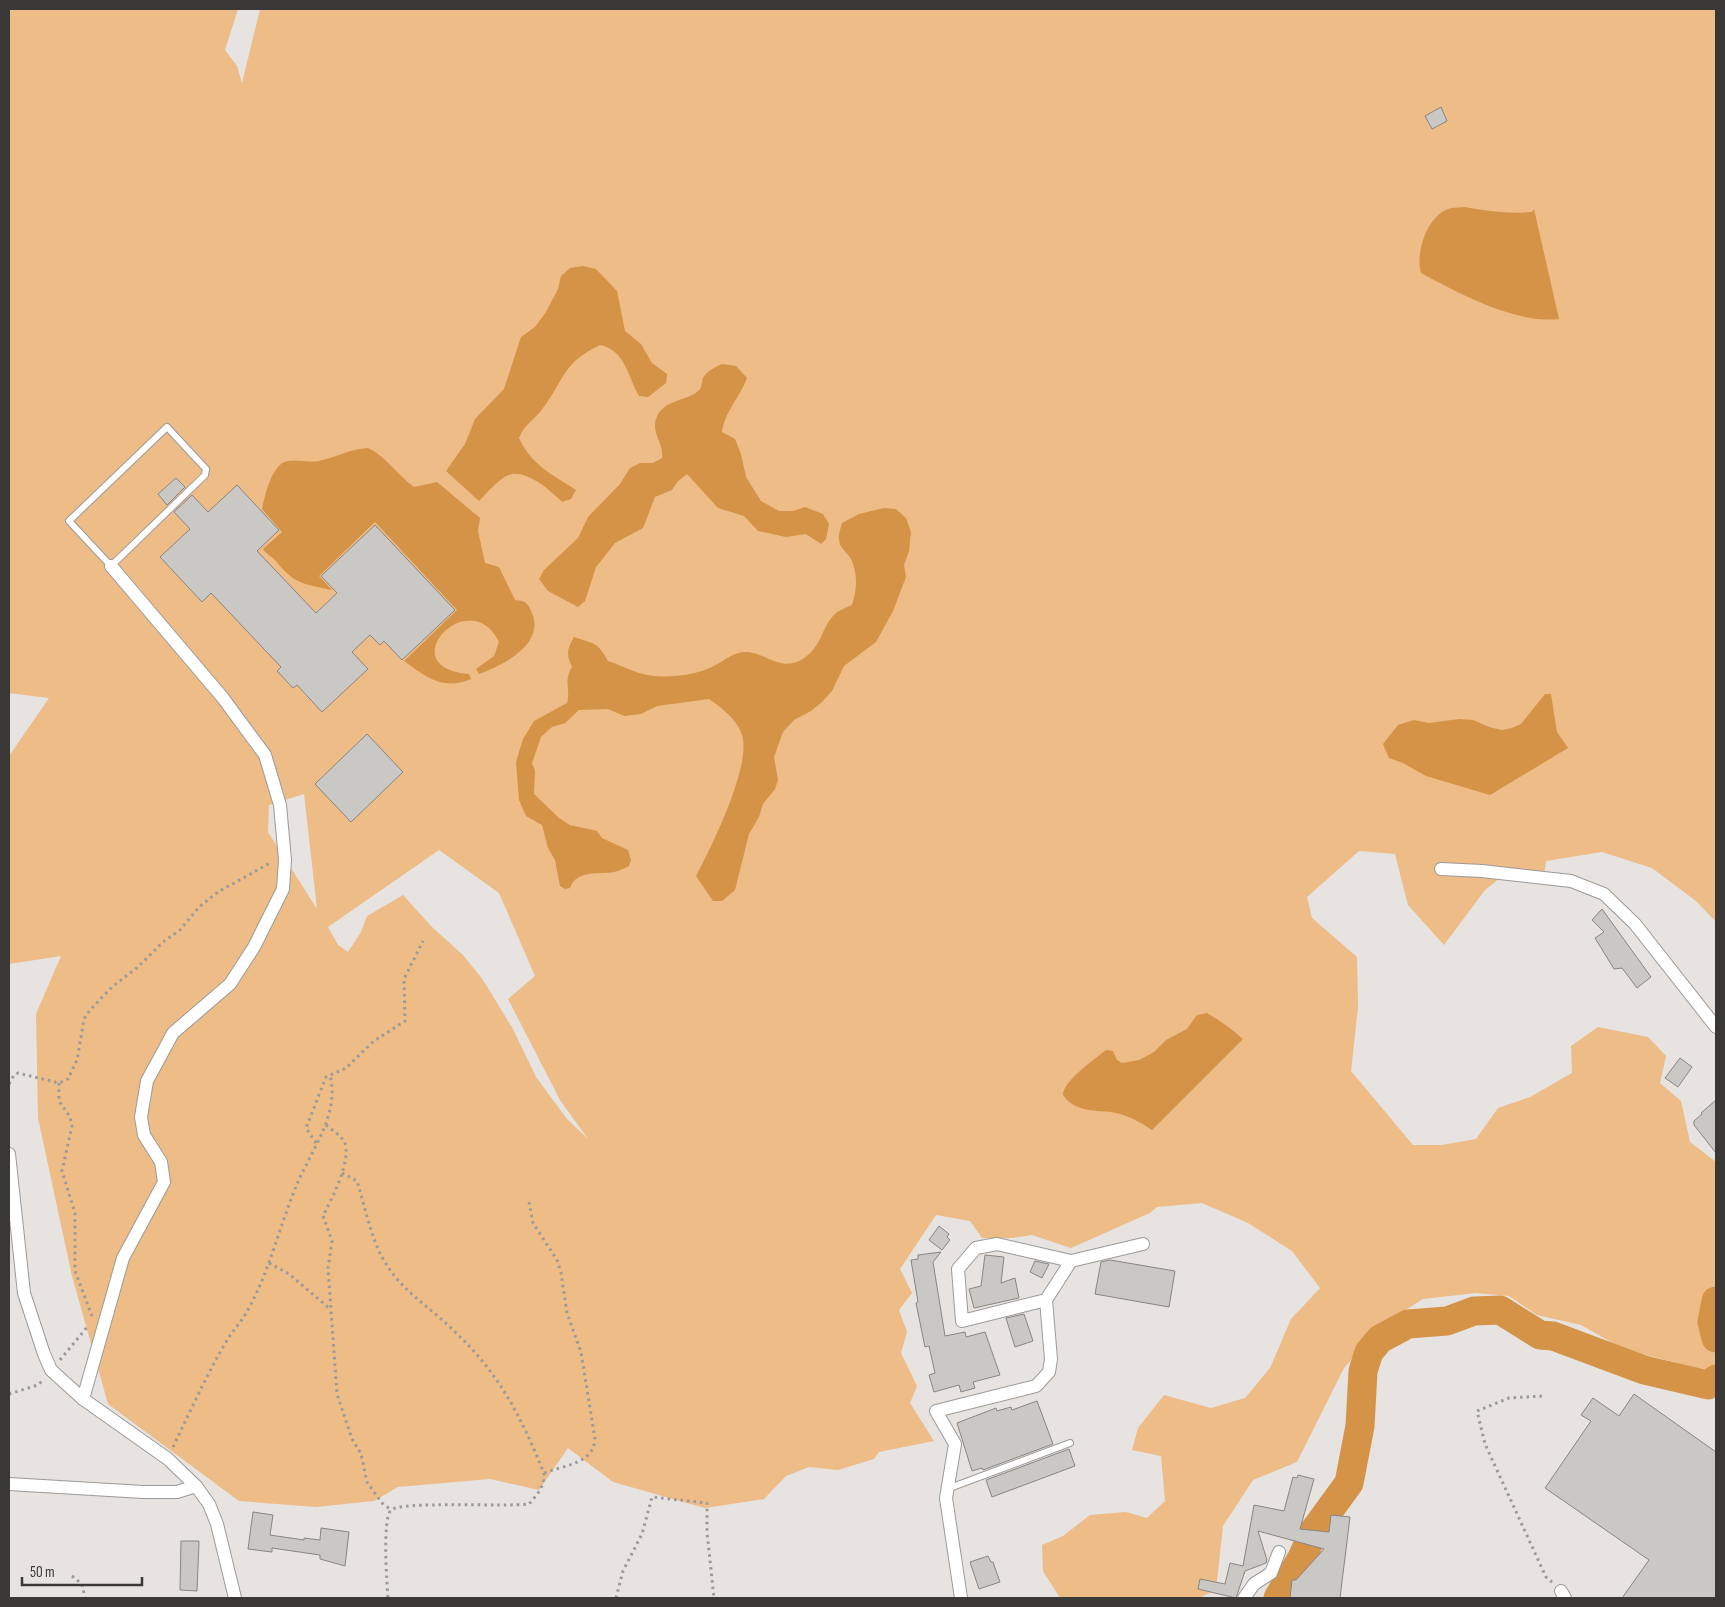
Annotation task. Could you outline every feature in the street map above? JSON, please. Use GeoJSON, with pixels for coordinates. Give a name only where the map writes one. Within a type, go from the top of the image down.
{"type":"FeatureCollection","features":[{"type":"Feature","properties":{"kind":"street"},"geometry":{"type":"LineString","coordinates":[[83,1399],[123,1258],[164,1182],[161,1162],[144,1135],[141,1117],[147,1081],[173,1033],[230,984],[254,947],[283,889],[285,860],[280,805],[264,755],[223,698],[111,566]]}},
{"type":"Feature","properties":{"kind":"street"},"geometry":{"type":"LineString","coordinates":[[1441,869],[1482,871],[1571,881],[1604,894],[1634,924],[1716,1027]]}},
{"type":"Feature","properties":{"kind":"street"},"geometry":{"type":"LineString","coordinates":[[9,1154],[24,1293],[51,1370],[83,1399],[168,1459],[196,1486],[209,1504],[217,1524],[235,1598]]}},
{"type":"Feature","properties":{"kind":"street"},"geometry":{"type":"LineString","coordinates":[[1046,1300],[962,1321],[958,1269],[976,1248],[997,1244],[1071,1262],[1143,1244]]}},
{"type":"Feature","properties":{"kind":"street"},"geometry":{"type":"LineString","coordinates":[[961,1598],[946,1498],[955,1444],[936,1411],[1036,1386],[1049,1372],[1051,1360],[1046,1300],[1071,1262]]}},
{"type":"Feature","properties":{"kind":"street"},"geometry":{"type":"LineString","coordinates":[[9,1484],[143,1492],[177,1492],[196,1486]]}},
{"type":"Feature","properties":{"kind":"street"},"geometry":{"type":"LineString","coordinates":[[1244,1598],[1254,1584],[1271,1573],[1279,1552]]}},
{"type":"Feature","properties":{"kind":"lane"},"geometry":{"type":"LineString","coordinates":[[167,427],[206,469],[205,475],[111,566],[69,521],[167,427]]}},
{"type":"Feature","properties":{"kind":"lane"},"geometry":{"type":"LineString","coordinates":[[947,1489],[1070,1443]]}},
{"type":"Feature","properties":{"kind":"path"},"geometry":{"type":"LineString","coordinates":[[9,1084],[14,1075],[18,1073],[59,1083],[68,1079],[77,1060],[84,1019],[112,987],[138,968],[163,942],[180,930],[199,907],[218,892],[273,862],[285,860]]}},
{"type":"Feature","properties":{"kind":"path"},"geometry":{"type":"LineString","coordinates":[[316,1143],[306,1128],[324,1081],[330,1075],[346,1068],[374,1041],[405,1021],[404,979],[424,942]]}},
{"type":"Feature","properties":{"kind":"path"},"geometry":{"type":"LineString","coordinates":[[168,1459],[226,1342],[249,1308],[269,1263],[284,1217],[316,1143],[326,1125],[334,1088],[330,1075]]}},
{"type":"Feature","properties":{"kind":"path"},"geometry":{"type":"LineString","coordinates":[[9,1394],[38,1385],[80,1338],[93,1317],[75,1271],[75,1212],[62,1171],[72,1126],[70,1117],[59,1101],[59,1083]]}},
{"type":"Feature","properties":{"kind":"path"},"geometry":{"type":"LineString","coordinates":[[326,1125],[343,1140],[346,1146],[342,1173],[323,1216],[332,1241],[328,1268],[338,1394],[352,1439],[361,1454],[367,1482],[382,1503],[391,1510]]}},
{"type":"Feature","properties":{"kind":"path"},"geometry":{"type":"LineString","coordinates":[[342,1173],[357,1181],[377,1248],[388,1267],[400,1283],[454,1330],[496,1377],[515,1406],[544,1473],[544,1480],[538,1494],[529,1504],[474,1506],[442,1504],[398,1506],[391,1510],[387,1523],[388,1598]]}},
{"type":"Feature","properties":{"kind":"path"},"geometry":{"type":"LineString","coordinates":[[529,1202],[533,1223],[557,1260],[561,1273],[567,1313],[581,1352],[595,1439],[594,1450],[589,1457],[544,1473]]}},
{"type":"Feature","properties":{"kind":"path"},"geometry":{"type":"LineString","coordinates":[[269,1263],[289,1274],[330,1308]]}},
{"type":"Feature","properties":{"kind":"path"},"geometry":{"type":"LineString","coordinates":[[1542,1396],[1509,1398],[1477,1411],[1485,1444],[1546,1577],[1563,1594]]}},
{"type":"Feature","properties":{"kind":"path"},"geometry":{"type":"LineString","coordinates":[[616,1598],[623,1572],[642,1534],[652,1497],[708,1503],[707,1532],[714,1598]]}},
{"type":"Feature","properties":{"kind":"path"},"geometry":{"type":"LineString","coordinates":[[72,1576],[82,1584],[84,1598]]}},
{"type":"Feature","properties":{"kind":"shaded area"},"geometry":{"type":"Polygon","coordinates":[[[9,9],[238,9],[225,50],[237,66],[242,83],[260,9],[1716,9],[1716,922],[1696,901],[1652,868],[1602,852],[1546,861],[1544,875],[1510,870],[1485,890],[1444,945],[1408,905],[1395,854],[1359,851],[1307,897],[1312,918],[1357,957],[1358,1007],[1351,1071],[1413,1145],[1442,1145],[1476,1139],[1498,1108],[1530,1097],[1572,1073],[1571,1046],[1598,1027],[1648,1037],[1666,1056],[1660,1083],[1681,1101],[1690,1142],[1716,1162],[1716,1386],[1674,1362],[1625,1350],[1581,1325],[1537,1315],[1509,1296],[1476,1293],[1423,1299],[1379,1327],[1344,1368],[1297,1462],[1253,1480],[1223,1526],[1216,1590],[1199,1598],[1060,1598],[1043,1571],[1042,1545],[1063,1536],[1090,1515],[1126,1512],[1147,1518],[1165,1501],[1161,1456],[1132,1450],[1138,1428],[1164,1395],[1211,1408],[1245,1398],[1270,1368],[1291,1319],[1320,1288],[1292,1251],[1248,1223],[1202,1203],[1157,1207],[1150,1213],[1071,1248],[1032,1235],[1012,1238],[982,1238],[970,1221],[936,1215],[900,1269],[912,1293],[899,1310],[907,1332],[901,1353],[917,1386],[910,1403],[934,1441],[879,1452],[874,1459],[838,1470],[809,1467],[786,1476],[764,1499],[705,1508],[613,1482],[568,1448],[539,1490],[490,1479],[398,1487],[374,1501],[316,1507],[239,1501],[108,1404],[72,1276],[38,1118],[36,1014],[61,956],[9,964],[9,756],[49,698],[9,693],[9,9]],[[304,794],[269,805],[268,832],[317,909],[304,794]],[[439,850],[328,927],[338,945],[348,952],[361,932],[367,916],[403,895],[432,927],[464,956],[483,980],[513,1029],[536,1077],[567,1119],[588,1139],[560,1100],[508,999],[535,976],[499,893],[439,850]]]}},
{"type":"Feature","properties":{"kind":"shaded area"},"geometry":{"type":"Polygon","coordinates":[[[1464,207],[1515,213],[1532,212],[1534,209],[1559,319],[1525,317],[1506,312],[1470,298],[1421,273],[1421,246],[1434,219],[1450,208],[1464,207]]]}},
{"type":"Feature","properties":{"kind":"shaded area"},"geometry":{"type":"Polygon","coordinates":[[[583,266],[596,269],[617,291],[625,331],[641,344],[652,363],[667,374],[666,383],[648,397],[639,396],[621,358],[609,348],[600,345],[588,351],[566,372],[543,408],[524,429],[519,438],[536,463],[576,490],[571,499],[562,502],[533,479],[519,474],[512,474],[499,481],[479,501],[446,471],[465,444],[475,419],[504,389],[521,337],[535,327],[546,312],[558,289],[561,276],[570,268],[583,266]]]}},
{"type":"Feature","properties":{"kind":"shaded area"},"geometry":{"type":"Polygon","coordinates":[[[722,364],[736,366],[747,378],[726,417],[722,432],[735,439],[741,454],[746,477],[761,501],[779,511],[793,511],[805,507],[823,514],[829,524],[826,539],[821,544],[806,534],[786,537],[758,531],[744,516],[718,508],[687,474],[678,481],[672,490],[655,497],[643,528],[615,543],[596,567],[585,601],[578,607],[548,591],[539,579],[544,570],[578,538],[588,517],[620,484],[630,468],[640,463],[653,463],[662,458],[662,449],[655,424],[657,416],[662,409],[695,393],[700,389],[703,378],[707,373],[722,364]]]}},
{"type":"Feature","properties":{"kind":"shaded area"},"geometry":{"type":"Polygon","coordinates":[[[368,448],[381,456],[414,487],[437,482],[480,518],[478,531],[485,563],[499,567],[515,600],[526,603],[532,613],[533,635],[527,644],[510,659],[479,674],[476,669],[494,656],[499,642],[486,626],[471,620],[456,624],[443,633],[436,645],[436,658],[446,668],[469,674],[471,679],[452,684],[443,683],[427,677],[404,661],[457,610],[375,522],[319,576],[332,590],[300,582],[288,574],[263,549],[282,532],[262,509],[270,480],[282,463],[296,460],[319,461],[368,448]]]}},
{"type":"Feature","properties":{"kind":"shaded area"},"geometry":{"type":"Polygon","coordinates":[[[884,508],[896,509],[906,518],[911,532],[909,551],[904,565],[906,577],[893,611],[876,642],[844,666],[832,691],[822,702],[811,711],[794,720],[783,732],[774,757],[778,780],[775,789],[763,804],[759,817],[749,834],[735,890],[722,901],[713,901],[696,876],[720,827],[736,785],[744,749],[742,735],[737,724],[724,710],[709,699],[657,706],[641,714],[624,716],[608,709],[579,710],[565,723],[552,727],[541,737],[532,763],[535,771],[534,794],[559,818],[570,825],[597,831],[602,838],[628,850],[631,860],[629,866],[618,871],[583,875],[573,882],[570,888],[565,889],[560,886],[555,860],[548,848],[542,825],[526,816],[519,800],[516,762],[523,739],[534,721],[567,703],[568,677],[572,667],[568,652],[574,637],[598,646],[608,661],[639,673],[657,676],[677,676],[697,672],[714,666],[734,654],[743,652],[755,653],[786,664],[799,661],[813,651],[826,626],[835,614],[852,605],[856,588],[856,576],[851,559],[839,542],[842,523],[859,514],[884,508]]]}},
{"type":"Feature","properties":{"kind":"shaded area"},"geometry":{"type":"Polygon","coordinates":[[[1545,694],[1551,694],[1557,732],[1568,748],[1490,795],[1426,776],[1403,763],[1389,758],[1383,744],[1398,725],[1414,720],[1429,723],[1459,719],[1473,720],[1502,730],[1512,728],[1521,724],[1545,694]]]}},
{"type":"Feature","properties":{"kind":"shaded area"},"geometry":{"type":"Polygon","coordinates":[[[1207,1013],[1243,1039],[1152,1130],[1121,1114],[1080,1108],[1068,1101],[1063,1095],[1068,1083],[1106,1050],[1113,1051],[1117,1060],[1122,1063],[1139,1060],[1154,1052],[1166,1040],[1187,1029],[1197,1015],[1207,1013]]]}},
{"type":"Feature","properties":{"kind":"building"},"geometry":{"type":"Polygon","coordinates":[[[1441,107],[1447,121],[1432,129],[1425,116],[1441,107]]]}},
{"type":"Feature","properties":{"kind":"building"},"geometry":{"type":"Polygon","coordinates":[[[176,478],[185,487],[167,505],[158,494],[176,478]]]}},
{"type":"Feature","properties":{"kind":"building"},"geometry":{"type":"Polygon","coordinates":[[[237,485],[279,530],[257,551],[316,613],[337,593],[321,576],[375,525],[455,610],[402,660],[384,641],[380,645],[370,635],[352,652],[368,669],[322,712],[297,685],[293,688],[277,671],[281,667],[211,593],[202,602],[160,557],[190,529],[174,512],[192,495],[208,512],[237,485]]]}},
{"type":"Feature","properties":{"kind":"building"},"geometry":{"type":"Polygon","coordinates":[[[367,734],[403,772],[351,822],[315,784],[367,734]]]}},
{"type":"Feature","properties":{"kind":"building"},"geometry":{"type":"Polygon","coordinates":[[[1602,909],[1651,977],[1637,988],[1622,968],[1614,969],[1595,938],[1604,932],[1592,920],[1602,909]]]}},
{"type":"Feature","properties":{"kind":"building"},"geometry":{"type":"Polygon","coordinates":[[[1680,1058],[1692,1067],[1678,1087],[1665,1078],[1680,1058]]]}},
{"type":"Feature","properties":{"kind":"building"},"geometry":{"type":"Polygon","coordinates":[[[1716,1100],[1716,1153],[1694,1125],[1694,1121],[1716,1100]]]}},
{"type":"Feature","properties":{"kind":"building"},"geometry":{"type":"Polygon","coordinates":[[[939,1226],[949,1234],[947,1237],[950,1240],[942,1250],[929,1240],[939,1226]]]}},
{"type":"Feature","properties":{"kind":"building"},"geometry":{"type":"Polygon","coordinates":[[[941,1252],[933,1262],[945,1336],[965,1332],[966,1337],[985,1332],[1000,1375],[973,1382],[975,1388],[961,1392],[959,1385],[934,1392],[929,1375],[935,1373],[929,1346],[925,1347],[916,1303],[918,1302],[911,1260],[918,1259],[918,1255],[941,1252]]]}},
{"type":"Feature","properties":{"kind":"building"},"geometry":{"type":"Polygon","coordinates":[[[985,1255],[1004,1257],[1001,1283],[1015,1278],[1019,1298],[974,1308],[969,1289],[981,1286],[985,1255]]]}},
{"type":"Feature","properties":{"kind":"building"},"geometry":{"type":"Polygon","coordinates":[[[1110,1260],[1175,1271],[1169,1307],[1095,1294],[1101,1262],[1110,1260]]]}},
{"type":"Feature","properties":{"kind":"building"},"geometry":{"type":"Polygon","coordinates":[[[1035,1261],[1049,1264],[1042,1278],[1030,1272],[1035,1261]]]}},
{"type":"Feature","properties":{"kind":"building"},"geometry":{"type":"Polygon","coordinates":[[[1024,1314],[1033,1341],[1015,1347],[1006,1318],[1024,1314]]]}},
{"type":"Feature","properties":{"kind":"building"},"geometry":{"type":"Polygon","coordinates":[[[1634,1394],[1716,1452],[1716,1598],[1622,1598],[1649,1560],[1545,1488],[1591,1421],[1581,1415],[1593,1398],[1619,1416],[1634,1394]]]}},
{"type":"Feature","properties":{"kind":"building"},"geometry":{"type":"Polygon","coordinates":[[[1037,1401],[1053,1444],[983,1470],[982,1468],[972,1471],[957,1423],[996,1408],[997,1411],[1011,1407],[1012,1410],[1037,1401]]]}},
{"type":"Feature","properties":{"kind":"building"},"geometry":{"type":"Polygon","coordinates":[[[1069,1449],[1075,1466],[992,1497],[986,1480],[1069,1449]]]}},
{"type":"Feature","properties":{"kind":"building"},"geometry":{"type":"Polygon","coordinates":[[[1298,1475],[1314,1479],[1300,1529],[1329,1532],[1331,1515],[1350,1517],[1340,1598],[1290,1598],[1292,1580],[1296,1580],[1324,1549],[1258,1531],[1267,1560],[1266,1563],[1245,1571],[1236,1598],[1198,1589],[1200,1579],[1225,1584],[1230,1563],[1243,1566],[1254,1505],[1284,1511],[1293,1477],[1297,1478],[1298,1475]]]}},
{"type":"Feature","properties":{"kind":"building"},"geometry":{"type":"Polygon","coordinates":[[[253,1512],[273,1515],[270,1535],[304,1540],[304,1538],[320,1540],[321,1528],[349,1532],[345,1566],[320,1559],[320,1555],[272,1548],[272,1552],[248,1549],[253,1512]]]}},
{"type":"Feature","properties":{"kind":"building"},"geometry":{"type":"Polygon","coordinates":[[[181,1541],[199,1541],[197,1591],[180,1590],[181,1541]]]}},
{"type":"Feature","properties":{"kind":"building"},"geometry":{"type":"Polygon","coordinates":[[[988,1556],[991,1562],[993,1562],[1000,1582],[979,1589],[970,1562],[988,1556]]]}},
{"type":"Feature","properties":{"kind":"waterway"},"geometry":{"type":"LineString","coordinates":[[1716,1301],[1712,1322],[1716,1338]]}},
{"type":"Feature","properties":{"kind":"waterway"},"geometry":{"type":"LineString","coordinates":[[1278,1598],[1302,1558],[1314,1531],[1349,1483],[1360,1426],[1363,1371],[1369,1352],[1380,1339],[1408,1324],[1447,1321],[1474,1311],[1500,1310],[1540,1335],[1553,1336],[1644,1370],[1708,1385],[1716,1379]]}}]}
